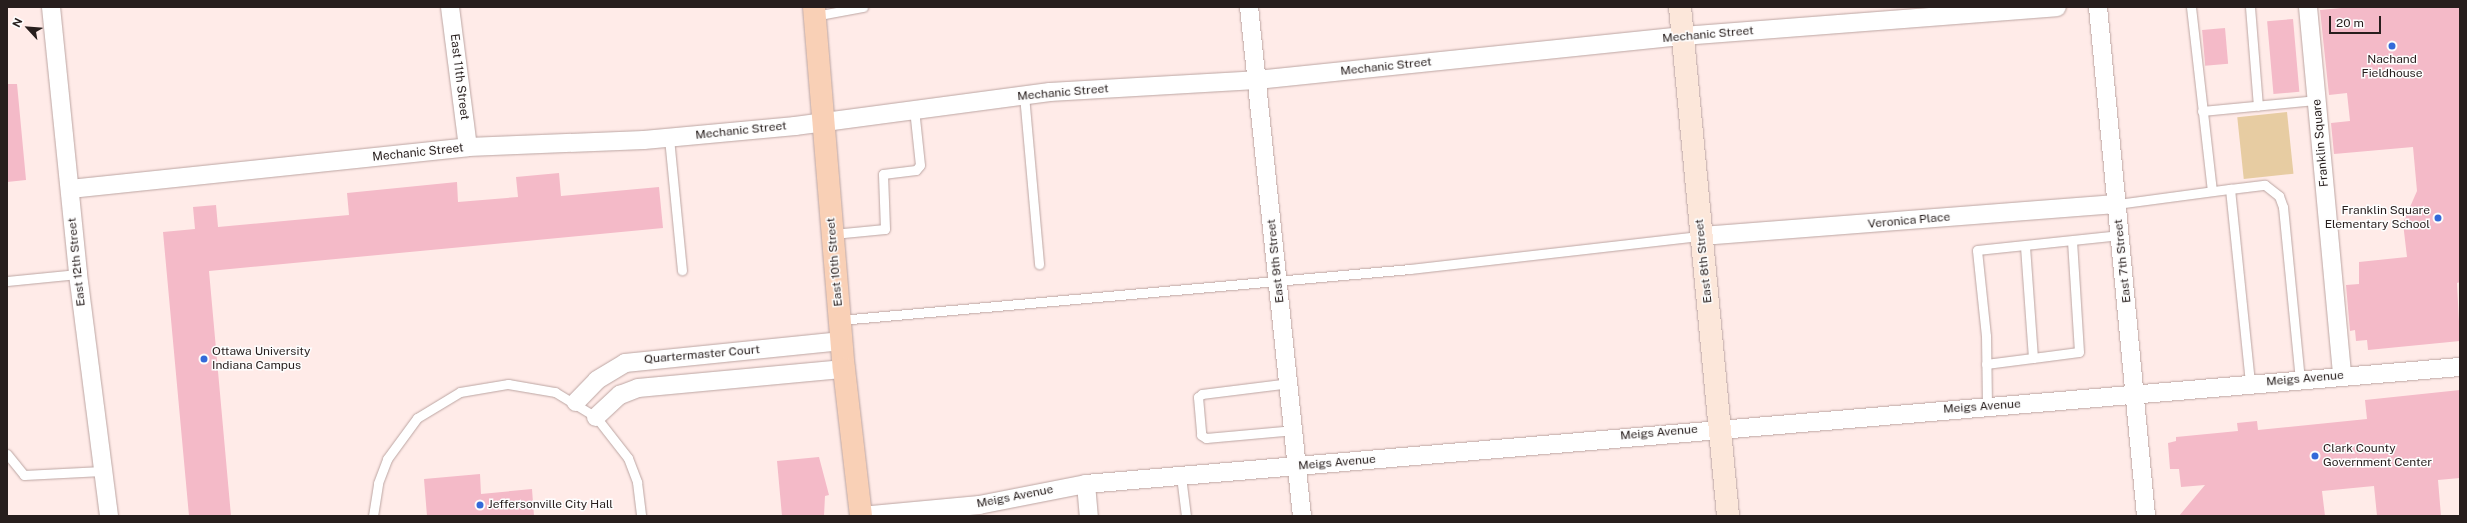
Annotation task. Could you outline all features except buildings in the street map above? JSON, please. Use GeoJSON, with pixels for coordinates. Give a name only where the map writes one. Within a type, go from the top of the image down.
{"type":"FeatureCollection","features":[{"type":"Feature","properties":{"kind":"main road","name":"East 8th Street"},"geometry":{"type":"LineString","coordinates":[[1680,7],[1701,236],[1721,427],[1728,516]]}},
{"type":"Feature","properties":{"kind":"main road","name":"East 10th Street"},"geometry":{"type":"LineString","coordinates":[[814,11],[822,122],[844,369],[861,516]]}},
{"type":"Feature","properties":{"kind":"street","name":"East 12th Street"},"geometry":{"type":"LineString","coordinates":[[51,7],[78,274],[102,471],[109,516]]}},
{"type":"Feature","properties":{"kind":"street","name":"East 11th Street"},"geometry":{"type":"LineString","coordinates":[[450,7],[468,148]]}},
{"type":"Feature","properties":{"kind":"street","name":"East 9th Street"},"geometry":{"type":"LineString","coordinates":[[1249,7],[1299,466],[1302,516]]}},
{"type":"Feature","properties":{"kind":"street","name":"Mechanic Street"},"geometry":{"type":"LineString","coordinates":[[70,189],[468,148],[669,138],[822,122],[1024,95],[1256,80],[1682,36],[2057,7]]}},
{"type":"Feature","properties":{"kind":"street","name":"East 7th Street"},"geometry":{"type":"LineString","coordinates":[[2098,7],[2136,395],[2146,516]]}},
{"type":"Feature","properties":{"kind":"street","name":"Franklin Square"},"geometry":{"type":"LineString","coordinates":[[2308,7],[2342,376]]}},
{"type":"Feature","properties":{"kind":"street","name":"Veronica Place"},"geometry":{"type":"LineString","coordinates":[[1701,236],[2117,204]]}},
{"type":"Feature","properties":{"kind":"street","name":"Quartermaster Court"},"geometry":{"type":"LineString","coordinates":[[576,402],[597,380],[625,363],[841,331]]}},
{"type":"Feature","properties":{"kind":"street","name":"Meigs Avenue"},"geometry":{"type":"LineString","coordinates":[[861,516],[980,510],[1086,484],[1721,427],[2136,395],[2300,379],[2460,366]]}},
{"type":"Feature","properties":{"kind":"street"},"geometry":{"type":"LineString","coordinates":[[596,417],[620,395],[638,388],[844,369]]}},
{"type":"Feature","properties":{"kind":"street"},"geometry":{"type":"LineString","coordinates":[[1086,484],[1088,516]]}},
{"type":"Feature","properties":{"kind":"lane"},"geometry":{"type":"LineString","coordinates":[[814,11],[863,7]]}},
{"type":"Feature","properties":{"kind":"lane"},"geometry":{"type":"LineString","coordinates":[[2191,7],[2212,191]]}},
{"type":"Feature","properties":{"kind":"lane"},"geometry":{"type":"LineString","coordinates":[[2250,7],[2258,106]]}},
{"type":"Feature","properties":{"kind":"lane"},"geometry":{"type":"LineString","coordinates":[[1024,95],[1039,264]]}},
{"type":"Feature","properties":{"kind":"lane"},"geometry":{"type":"LineString","coordinates":[[2202,111],[2317,100]]}},
{"type":"Feature","properties":{"kind":"lane"},"geometry":{"type":"LineString","coordinates":[[833,234],[885,228],[883,174],[916,170],[920,165],[914,109]]}},
{"type":"Feature","properties":{"kind":"lane"},"geometry":{"type":"LineString","coordinates":[[669,138],[682,270]]}},
{"type":"Feature","properties":{"kind":"lane"},"geometry":{"type":"LineString","coordinates":[[2117,204],[2265,185],[2278,196],[2283,207],[2300,379]]}},
{"type":"Feature","properties":{"kind":"lane"},"geometry":{"type":"LineString","coordinates":[[2230,189],[2250,384]]}},
{"type":"Feature","properties":{"kind":"lane"},"geometry":{"type":"LineString","coordinates":[[1987,406],[1986,364],[1978,250],[2120,235]]}},
{"type":"Feature","properties":{"kind":"lane"},"geometry":{"type":"LineString","coordinates":[[841,331],[1278,278],[1410,269],[1701,236]]}},
{"type":"Feature","properties":{"kind":"lane"},"geometry":{"type":"LineString","coordinates":[[1986,364],[2079,352],[2072,241]]}},
{"type":"Feature","properties":{"kind":"lane"},"geometry":{"type":"LineString","coordinates":[[2024,246],[2033,358]]}},
{"type":"Feature","properties":{"kind":"lane"},"geometry":{"type":"LineString","coordinates":[[7,282],[78,274]]}},
{"type":"Feature","properties":{"kind":"lane"},"geometry":{"type":"LineString","coordinates":[[1290,383],[1202,394],[1198,397],[1201,435],[1206,438],[1295,430]]}},
{"type":"Feature","properties":{"kind":"lane"},"geometry":{"type":"LineString","coordinates":[[373,516],[378,482],[387,459],[413,423],[437,403],[460,392],[508,384],[555,392],[576,402],[596,417],[628,458],[637,482],[641,516]]}},
{"type":"Feature","properties":{"kind":"lane"},"geometry":{"type":"LineString","coordinates":[[7,454],[24,475],[102,471]]}},
{"type":"Feature","properties":{"kind":"lane"},"geometry":{"type":"LineString","coordinates":[[1181,476],[1186,516]]}},
{"type":"Feature","properties":{"kind":"shaded area"},"geometry":{"type":"Polygon","coordinates":[[[2287,112],[2293,174],[2244,179],[2237,117],[2287,112]]]}},
{"type":"Feature","properties":{"kind":"place","name":"Nachand Fieldhouse"},"geometry":{"type":"Point","coordinates":[2392,46]}},
{"type":"Feature","properties":{"kind":"place","name":"Franklin Square Elementary School"},"geometry":{"type":"Point","coordinates":[2438,218]}},
{"type":"Feature","properties":{"kind":"place","name":"Ottawa University Indiana Campus"},"geometry":{"type":"Point","coordinates":[204,359]}},
{"type":"Feature","properties":{"kind":"place","name":"Clark County Government Center"},"geometry":{"type":"Point","coordinates":[2315,456]}},
{"type":"Feature","properties":{"kind":"place","name":"Jeffersonville City Hall"},"geometry":{"type":"Point","coordinates":[480,505]}}]}
